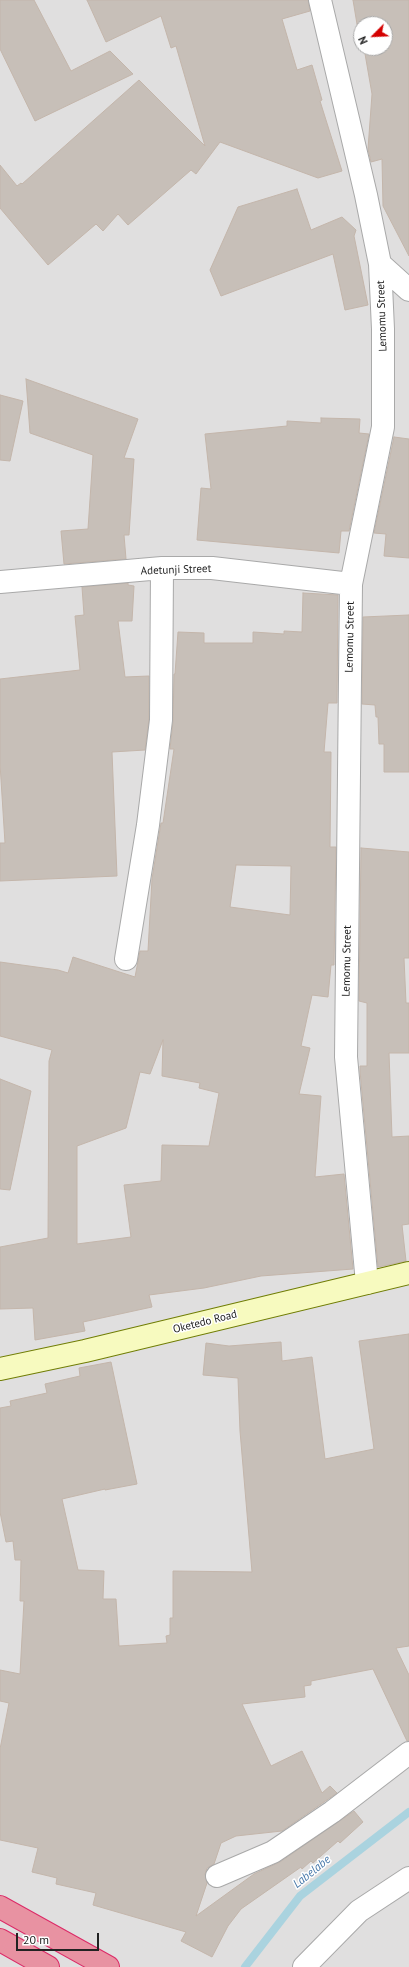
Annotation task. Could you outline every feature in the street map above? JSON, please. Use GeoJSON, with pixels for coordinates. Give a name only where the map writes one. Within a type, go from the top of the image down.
{"type":"FeatureCollection","features":[{"type":"Feature","properties":{"kind":"highway"},"geometry":{"type":"LineString","coordinates":[[0,1907],[108,1967]]}},
{"type":"Feature","properties":{"kind":"highway"},"geometry":{"type":"LineString","coordinates":[[0,1940],[48,1967]]}},
{"type":"Feature","properties":{"kind":"street","name":"Lemomu Street"},"geometry":{"type":"LineString","coordinates":[[320,0],[366,195],[380,264],[383,329],[383,428],[351,584],[346,1057],[366,1283]]}},
{"type":"Feature","properties":{"kind":"street"},"geometry":{"type":"LineString","coordinates":[[380,264],[409,290]]}},
{"type":"Feature","properties":{"kind":"street"},"geometry":{"type":"LineString","coordinates":[[126,959],[148,825],[161,720],[162,568]]}},
{"type":"Feature","properties":{"kind":"street","name":"Adetunji Street"},"geometry":{"type":"LineString","coordinates":[[0,582],[162,568],[212,568],[351,584]]}},
{"type":"Feature","properties":{"kind":"street","name":"Oketedo Road"},"geometry":{"type":"LineString","coordinates":[[0,1369],[86,1351],[409,1273]]}},
{"type":"Feature","properties":{"kind":"street"},"geometry":{"type":"LineString","coordinates":[[217,1876],[273,1852],[332,1812],[409,1753]]}},
{"type":"Feature","properties":{"kind":"street"},"geometry":{"type":"LineString","coordinates":[[304,1967],[359,1911],[409,1878]]}},
{"type":"Feature","properties":{"kind":"shaded area"},"geometry":{"type":"Polygon","coordinates":[[[0,0],[409,0],[409,1967],[0,1967],[0,0]]]}},
{"type":"Feature","properties":{"kind":"building"},"geometry":{"type":"Polygon","coordinates":[[[0,0],[34,0],[71,71],[110,51],[133,74],[35,121],[0,49],[0,0]]]}},
{"type":"Feature","properties":{"kind":"building"},"geometry":{"type":"Polygon","coordinates":[[[87,0],[308,0],[310,11],[282,19],[297,70],[312,65],[322,100],[320,101],[342,171],[318,178],[220,142],[196,174],[191,170],[128,225],[118,214],[103,231],[96,224],[48,265],[0,208],[0,165],[17,186],[21,183],[22,184],[139,80],[205,146],[176,46],[171,48],[161,16],[106,42],[87,0]]]}},
{"type":"Feature","properties":{"kind":"building"},"geometry":{"type":"Polygon","coordinates":[[[353,0],[409,0],[409,256],[383,206],[382,159],[371,162],[368,149],[372,94],[365,56],[393,56],[393,16],[356,16],[353,0]]]}},
{"type":"Feature","properties":{"kind":"building"},"geometry":{"type":"Polygon","coordinates":[[[297,189],[311,230],[342,217],[356,230],[354,236],[368,305],[345,310],[333,254],[221,296],[210,270],[238,207],[297,189]]]}},
{"type":"Feature","properties":{"kind":"building"},"geometry":{"type":"Polygon","coordinates":[[[26,379],[138,419],[124,458],[134,459],[129,535],[124,535],[126,559],[64,564],[61,531],[88,529],[93,455],[30,433],[26,379]]]}},
{"type":"Feature","properties":{"kind":"building"},"geometry":{"type":"Polygon","coordinates":[[[0,395],[23,401],[10,461],[0,460],[0,395]]]}},
{"type":"Feature","properties":{"kind":"building"},"geometry":{"type":"Polygon","coordinates":[[[321,418],[360,419],[359,433],[369,434],[349,531],[341,531],[339,553],[197,540],[201,488],[211,489],[205,434],[287,426],[287,421],[321,423],[321,418]]]}},
{"type":"Feature","properties":{"kind":"building"},"geometry":{"type":"Polygon","coordinates":[[[394,437],[409,439],[409,558],[384,556],[386,534],[374,533],[394,437]]]}},
{"type":"Feature","properties":{"kind":"building"},"geometry":{"type":"Polygon","coordinates":[[[128,583],[128,585],[134,586],[132,621],[118,621],[125,677],[149,676],[149,719],[145,750],[112,752],[117,876],[0,881],[0,843],[5,843],[0,764],[0,679],[80,670],[75,616],[84,615],[82,587],[128,583]]]}},
{"type":"Feature","properties":{"kind":"building"},"geometry":{"type":"Polygon","coordinates":[[[303,593],[338,595],[337,703],[328,703],[324,752],[331,752],[330,847],[336,847],[334,965],[331,965],[328,997],[312,995],[301,1046],[310,1048],[299,1094],[321,1096],[315,1177],[344,1174],[353,1269],[261,1276],[204,1288],[149,1295],[152,1307],[83,1322],[85,1331],[35,1340],[33,1308],[0,1309],[0,1247],[48,1238],[49,1061],[52,1050],[0,1036],[0,962],[58,970],[68,973],[73,957],[135,977],[140,951],[148,951],[152,879],[161,823],[163,823],[174,749],[170,749],[178,632],[204,633],[204,643],[253,643],[253,632],[284,634],[284,631],[302,632],[303,593]],[[236,865],[230,907],[290,915],[291,866],[236,865]],[[163,1040],[150,1074],[140,1072],[126,1128],[77,1146],[77,1244],[131,1237],[124,1185],[161,1181],[162,1145],[209,1146],[219,1093],[199,1088],[200,1083],[162,1076],[163,1040]]]}},
{"type":"Feature","properties":{"kind":"building"},"geometry":{"type":"Polygon","coordinates":[[[409,615],[409,772],[384,772],[384,744],[379,744],[378,717],[376,717],[375,705],[362,704],[363,617],[409,615]]]}},
{"type":"Feature","properties":{"kind":"building"},"geometry":{"type":"Polygon","coordinates":[[[361,848],[409,852],[409,958],[404,958],[406,1003],[409,1003],[409,1053],[389,1053],[392,1137],[409,1136],[409,1224],[402,1225],[406,1261],[378,1267],[360,1071],[360,1066],[367,1066],[367,1003],[359,1001],[361,848]]]}},
{"type":"Feature","properties":{"kind":"building"},"geometry":{"type":"Polygon","coordinates":[[[0,1079],[31,1091],[10,1190],[0,1189],[0,1079]]]}},
{"type":"Feature","properties":{"kind":"building"},"geometry":{"type":"Polygon","coordinates":[[[409,1334],[409,1646],[396,1648],[409,1675],[409,1741],[407,1741],[373,1669],[311,1681],[311,1685],[304,1686],[305,1697],[242,1704],[271,1766],[302,1751],[322,1793],[330,1786],[337,1793],[282,1831],[236,1836],[221,1843],[214,1864],[207,1868],[205,1874],[207,1883],[196,1916],[254,1874],[280,1862],[354,1811],[363,1822],[340,1843],[338,1841],[313,1863],[311,1861],[302,1869],[301,1867],[241,1909],[228,1926],[212,1957],[181,1941],[186,1932],[93,1905],[96,1893],[56,1884],[57,1878],[32,1872],[38,1848],[0,1840],[0,1749],[9,1703],[0,1701],[0,1670],[20,1674],[24,1601],[20,1601],[21,1560],[15,1560],[13,1541],[6,1542],[0,1512],[0,1408],[11,1406],[10,1401],[47,1393],[45,1384],[80,1376],[79,1368],[111,1362],[137,1484],[105,1489],[62,1499],[78,1570],[104,1571],[103,1599],[116,1599],[119,1646],[167,1643],[166,1636],[170,1635],[170,1618],[173,1618],[173,1571],[252,1572],[240,1431],[238,1378],[203,1375],[206,1343],[229,1346],[281,1342],[282,1361],[312,1357],[325,1459],[374,1449],[359,1341],[409,1334]]]}},
{"type":"Feature","properties":{"kind":"waterway","name":"Labelabe"},"geometry":{"type":"LineString","coordinates":[[245,1967],[300,1896],[409,1812]]}}]}
